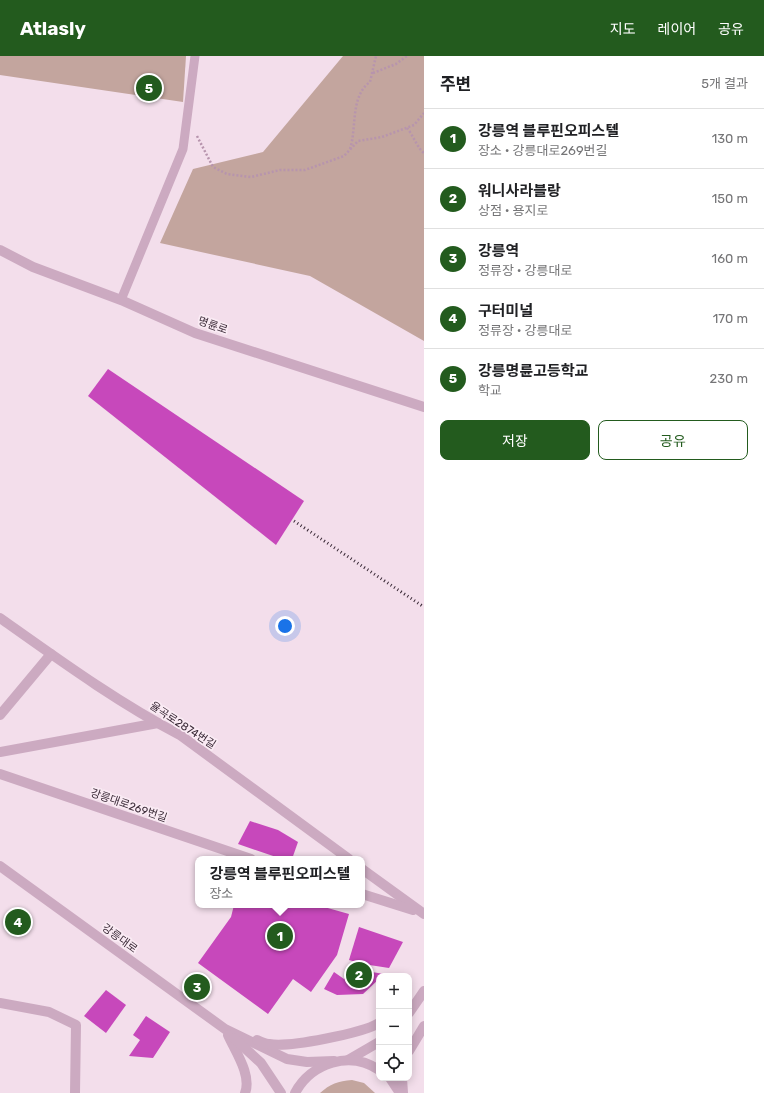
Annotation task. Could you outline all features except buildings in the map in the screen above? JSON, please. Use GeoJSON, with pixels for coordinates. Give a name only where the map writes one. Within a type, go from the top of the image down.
{"type":"FeatureCollection","features":[{"type":"Feature","properties":{"kind":"street","name":"명륜로"},"geometry":{"type":"LineString","coordinates":[[0,250],[33,267],[121,300],[195,333],[424,407]]}},
{"type":"Feature","properties":{"kind":"street","name":"율곡로2874번길"},"geometry":{"type":"LineString","coordinates":[[0,618],[51,654],[158,723],[180,735],[344,856]]}},
{"type":"Feature","properties":{"kind":"street"},"geometry":{"type":"LineString","coordinates":[[0,715],[51,654]]}},
{"type":"Feature","properties":{"kind":"street"},"geometry":{"type":"LineString","coordinates":[[0,752],[158,723]]}},
{"type":"Feature","properties":{"kind":"street","name":"강릉대로269번길"},"geometry":{"type":"LineString","coordinates":[[0,774],[242,856]]}},
{"type":"Feature","properties":{"kind":"street","name":"강릉대로"},"geometry":{"type":"LineString","coordinates":[[0,866],[225,1029]]}},
{"type":"Feature","properties":{"kind":"street"},"geometry":{"type":"LineString","coordinates":[[365,871],[423,914]]}},
{"type":"Feature","properties":{"kind":"street"},"geometry":{"type":"LineString","coordinates":[[365,895],[423,914]]}},
{"type":"Feature","properties":{"kind":"street"},"geometry":{"type":"LineString","coordinates":[[412,1002],[423,993]]}},
{"type":"Feature","properties":{"kind":"street"},"geometry":{"type":"LineString","coordinates":[[412,1009],[423,993]]}},
{"type":"Feature","properties":{"kind":"street"},"geometry":{"type":"LineString","coordinates":[[0,1003],[49,1012],[76,1025],[75,1093]]}},
{"type":"Feature","properties":{"kind":"street"},"geometry":{"type":"LineString","coordinates":[[225,1029],[269,1044],[289,1044],[341,1035],[376,1025]]}},
{"type":"Feature","properties":{"kind":"street"},"geometry":{"type":"LineString","coordinates":[[412,1046],[424,1026]]}},
{"type":"Feature","properties":{"kind":"street"},"geometry":{"type":"LineString","coordinates":[[225,1029],[287,1059],[307,1062],[346,1060],[360,1062],[376,1068]]}},
{"type":"Feature","properties":{"kind":"street"},"geometry":{"type":"LineString","coordinates":[[225,1029],[248,1082],[245,1093]]}},
{"type":"Feature","properties":{"kind":"street"},"geometry":{"type":"LineString","coordinates":[[225,1029],[261,1062],[281,1093]]}},
{"type":"Feature","properties":{"kind":"street"},"geometry":{"type":"LineString","coordinates":[[346,1060],[376,1044]]}},
{"type":"Feature","properties":{"kind":"street"},"geometry":{"type":"LineString","coordinates":[[295,1093],[300,1083],[315,1069],[334,1061]]}},
{"type":"Feature","properties":{"kind":"street"},"geometry":{"type":"LineString","coordinates":[[392,1081],[402,1093]]}},
{"type":"Feature","properties":{"kind":"street"},"geometry":{"type":"LineString","coordinates":[[402,1081],[402,1093]]}},
{"type":"Feature","properties":{"kind":"lane"},"geometry":{"type":"LineString","coordinates":[[121,300],[183,149],[195,56]]}},
{"type":"Feature","properties":{"kind":"path"},"geometry":{"type":"LineString","coordinates":[[350,150],[356,104],[364,86],[370,82],[376,56]]}},
{"type":"Feature","properties":{"kind":"path"},"geometry":{"type":"LineString","coordinates":[[373,74],[396,64],[406,56]]}},
{"type":"Feature","properties":{"kind":"path"},"geometry":{"type":"LineString","coordinates":[[186,125],[196,132],[213,167],[227,174],[251,178],[280,170],[305,170],[344,156],[358,141],[382,137],[407,128],[414,125],[424,113]]}},
{"type":"Feature","properties":{"kind":"path"},"geometry":{"type":"LineString","coordinates":[[407,128],[418,142],[420,150],[424,153]]}},
{"type":"Feature","properties":{"kind":"shaded area"},"geometry":{"type":"Polygon","coordinates":[[[0,56],[186,56],[183,102],[0,75],[0,56]]]}},
{"type":"Feature","properties":{"kind":"shaded area"},"geometry":{"type":"Polygon","coordinates":[[[343,56],[424,56],[424,341],[310,276],[160,243],[193,169],[263,152],[343,56]]]}},
{"type":"Feature","properties":{"kind":"shaded area"},"geometry":{"type":"Polygon","coordinates":[[[352,1080],[364,1083],[375,1093],[320,1093],[327,1087],[334,1084],[352,1080]]]}},
{"type":"Feature","properties":{"kind":"railway"},"geometry":{"type":"LineString","coordinates":[[294,521],[424,607]]}},
{"type":"Feature","properties":{"kind":"place","name":"강릉명륜고등학교"},"geometry":{"type":"Point","coordinates":[149,88]}},
{"type":"Feature","properties":{"kind":"place","name":"구터미널"},"geometry":{"type":"Point","coordinates":[18,922]}},
{"type":"Feature","properties":{"kind":"place","name":"강릉역 블루핀오피스텔"},"geometry":{"type":"Point","coordinates":[280,936]}},
{"type":"Feature","properties":{"kind":"place","name":"워니사라블랑"},"geometry":{"type":"Point","coordinates":[359,975]}},
{"type":"Feature","properties":{"kind":"place","name":"강릉역"},"geometry":{"type":"Point","coordinates":[197,987]}}]}
